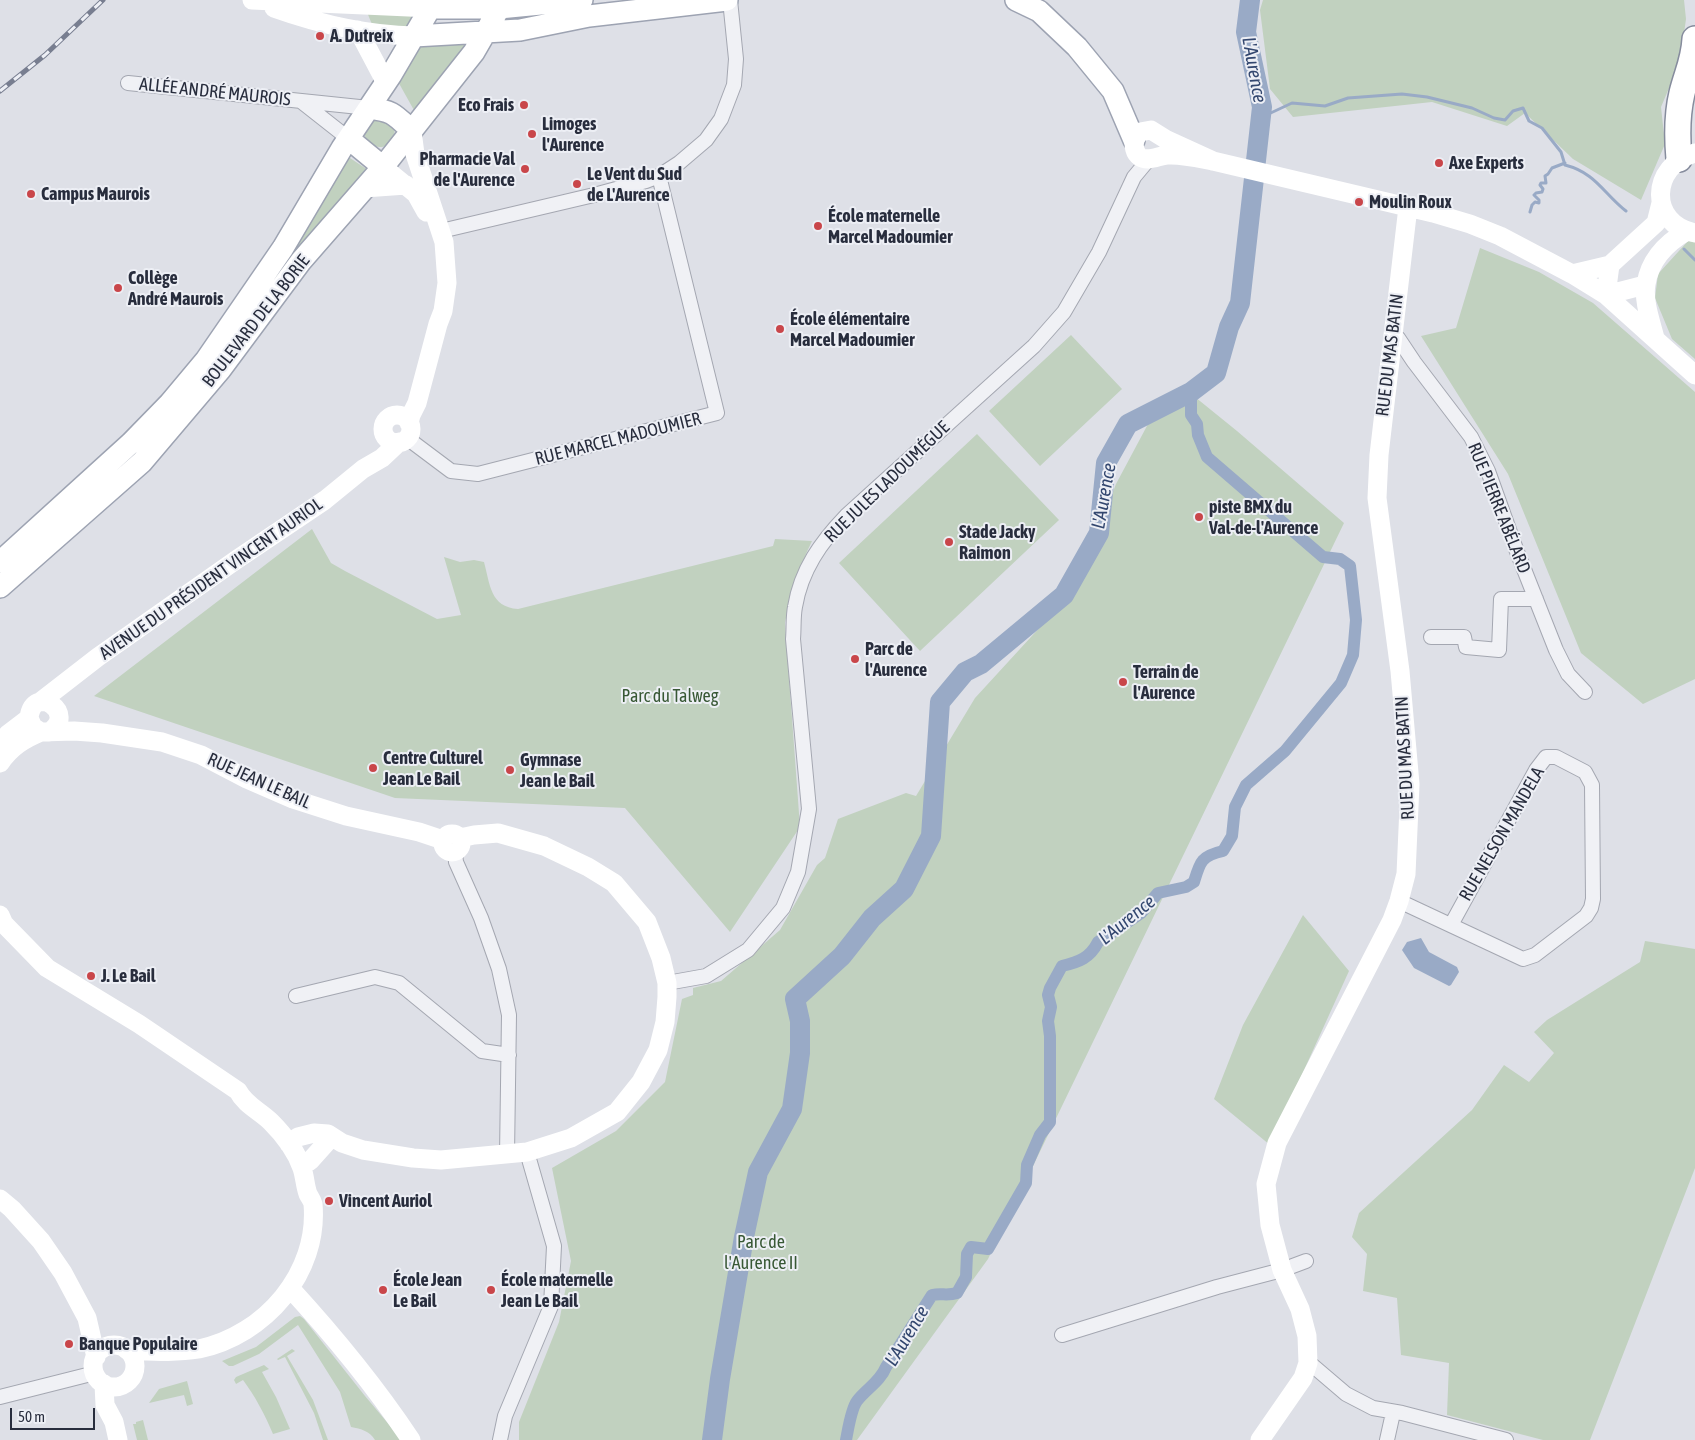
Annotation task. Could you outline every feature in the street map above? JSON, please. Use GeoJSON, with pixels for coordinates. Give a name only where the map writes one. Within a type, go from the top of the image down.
{"type":"FeatureCollection","features":[{"type":"Feature","properties":{"kind":"highway"},"geometry":{"type":"LineString","coordinates":[[1690,155],[1679,108],[1694,56],[1695,39]]}},
{"type":"Feature","properties":{"kind":"highway"},"geometry":{"type":"LineString","coordinates":[[1690,155],[1691,112],[1695,89]]}},
{"type":"Feature","properties":{"kind":"main road"},"geometry":{"type":"LineString","coordinates":[[433,4],[502,4],[582,0]]}},
{"type":"Feature","properties":{"kind":"main road"},"geometry":{"type":"LineString","coordinates":[[414,36],[520,30],[589,16],[729,0]]}},
{"type":"Feature","properties":{"kind":"main road"},"geometry":{"type":"LineString","coordinates":[[1016,0],[1039,11],[1077,47],[1113,91],[1144,152]]}},
{"type":"Feature","properties":{"kind":"main road","name":"BOULEVARD DE LA BORIE"},"geometry":{"type":"LineString","coordinates":[[0,562],[131,443],[170,403],[206,360],[283,248],[433,4]]}},
{"type":"Feature","properties":{"kind":"main road","name":"BOULEVARD DE LA BORIE"},"geometry":{"type":"LineString","coordinates":[[0,587],[142,462],[220,370],[301,261],[383,167],[474,52],[502,4]]}},
{"type":"Feature","properties":{"kind":"main road","name":"ALLÉE ANDRÉ MAUROIS"},"geometry":{"type":"LineString","coordinates":[[369,108],[393,113],[412,130]]}},
{"type":"Feature","properties":{"kind":"main road"},"geometry":{"type":"LineString","coordinates":[[349,139],[383,167]]}},
{"type":"Feature","properties":{"kind":"street"},"geometry":{"type":"LineString","coordinates":[[251,0],[433,4]]}},
{"type":"Feature","properties":{"kind":"street"},"geometry":{"type":"LineString","coordinates":[[251,0],[322,22],[358,30],[390,35],[414,36]]}},
{"type":"Feature","properties":{"kind":"street"},"geometry":{"type":"LineString","coordinates":[[436,227],[594,195],[660,176],[679,163],[706,140],[721,119],[734,84],[736,59],[729,0]]}},
{"type":"Feature","properties":{"kind":"street"},"geometry":{"type":"LineString","coordinates":[[358,30],[386,83]]}},
{"type":"Feature","properties":{"kind":"street","name":"ALLÉE ANDRÉ MAUROIS"},"geometry":{"type":"LineString","coordinates":[[128,83],[369,108]]}},
{"type":"Feature","properties":{"kind":"street","name":"ALLÉE ANDRÉ MAUROIS"},"geometry":{"type":"LineString","coordinates":[[301,101],[349,139]]}},
{"type":"Feature","properties":{"kind":"street"},"geometry":{"type":"LineString","coordinates":[[412,130],[414,154],[436,227]]}},
{"type":"Feature","properties":{"kind":"street"},"geometry":{"type":"LineString","coordinates":[[1144,152],[1140,132],[1151,130],[1214,161]]}},
{"type":"Feature","properties":{"kind":"street"},"geometry":{"type":"LineString","coordinates":[[1144,152],[1162,150],[1161,136]]}},
{"type":"Feature","properties":{"kind":"street"},"geometry":{"type":"LineString","coordinates":[[1144,152],[1214,161],[1408,206],[1470,224],[1500,236],[1572,274],[1606,295],[1695,374]]}},
{"type":"Feature","properties":{"kind":"street","name":"RUE JULES LADOUMÉGUE"},"geometry":{"type":"LineString","coordinates":[[667,983],[706,976],[748,950],[783,908],[798,872],[809,810],[793,639],[798,596],[809,562],[826,536],[846,516],[1034,346],[1064,312],[1099,252],[1144,152]]}},
{"type":"Feature","properties":{"kind":"street"},"geometry":{"type":"LineString","coordinates":[[1572,274],[1610,265],[1656,222],[1661,204],[1660,191],[1663,178],[1669,168],[1690,155]]}},
{"type":"Feature","properties":{"kind":"street"},"geometry":{"type":"LineString","coordinates":[[383,167],[416,194],[436,227]]}},
{"type":"Feature","properties":{"kind":"street","name":"RUE MARCEL MADOUMIER"},"geometry":{"type":"LineString","coordinates":[[403,430],[451,472],[478,474],[717,413],[660,176]]}},
{"type":"Feature","properties":{"kind":"street"},"geometry":{"type":"LineString","coordinates":[[364,188],[406,185]]}},
{"type":"Feature","properties":{"kind":"street"},"geometry":{"type":"LineString","coordinates":[[1661,204],[1666,215],[1675,225],[1691,232]]}},
{"type":"Feature","properties":{"kind":"street","name":"RUE DU MAS BATIN"},"geometry":{"type":"LineString","coordinates":[[1308,1363],[1307,1336],[1300,1309],[1282,1270],[1270,1225],[1266,1184],[1277,1144],[1392,920],[1406,874],[1410,784],[1400,671],[1377,498],[1379,456],[1408,206]]}},
{"type":"Feature","properties":{"kind":"street","name":"AVENUE DU PRÉSIDENT VINCENT AURIOL"},"geometry":{"type":"LineString","coordinates":[[49,718],[59,688],[80,670],[325,500],[363,469],[382,458],[403,430],[424,374],[438,324],[434,247],[436,227]]}},
{"type":"Feature","properties":{"kind":"street"},"geometry":{"type":"LineString","coordinates":[[1655,338],[1647,302],[1646,285],[1656,258],[1672,239],[1691,232]]}},
{"type":"Feature","properties":{"kind":"street"},"geometry":{"type":"LineString","coordinates":[[1606,295],[1610,265]]}},
{"type":"Feature","properties":{"kind":"street"},"geometry":{"type":"LineString","coordinates":[[1606,295],[1646,285]]}},
{"type":"Feature","properties":{"kind":"street","name":"RUE PIERRE ABÉLARD"},"geometry":{"type":"LineString","coordinates":[[1393,335],[1398,338],[1471,437],[1488,471],[1556,650],[1568,674],[1586,692]]}},
{"type":"Feature","properties":{"kind":"street","name":"AVENUE DU PRÉSIDENT VINCENT AURIOL"},"geometry":{"type":"LineString","coordinates":[[363,469],[372,450],[379,441],[387,419],[403,430]]}},
{"type":"Feature","properties":{"kind":"street"},"geometry":{"type":"LineString","coordinates":[[1431,637],[1464,637],[1466,647],[1499,650],[1501,600],[1536,599]]}},
{"type":"Feature","properties":{"kind":"street"},"geometry":{"type":"LineString","coordinates":[[0,743],[28,718],[32,707],[49,718],[7,752],[0,763]]}},
{"type":"Feature","properties":{"kind":"street","name":"RUE JEAN LE BAIL"},"geometry":{"type":"LineString","coordinates":[[49,718],[74,731],[162,742],[200,756],[292,799],[328,811],[419,832],[452,843],[474,835],[498,833],[544,846],[588,867],[614,883],[646,922],[662,958],[667,983],[665,1022],[658,1050],[641,1082],[617,1112],[571,1138],[527,1152],[507,1155],[441,1160],[414,1158],[363,1150],[334,1143],[328,1134],[314,1133],[298,1147]]}},
{"type":"Feature","properties":{"kind":"street","name":"RUE NELSON MANDELA"},"geometry":{"type":"LineString","coordinates":[[1399,901],[1523,959],[1535,955],[1586,916],[1591,908],[1593,899],[1592,785],[1586,772],[1556,757],[1546,757],[1536,770],[1451,925]]}},
{"type":"Feature","properties":{"kind":"street"},"geometry":{"type":"LineString","coordinates":[[452,843],[456,862],[481,918],[499,969],[509,1015],[507,1155]]}},
{"type":"Feature","properties":{"kind":"street"},"geometry":{"type":"LineString","coordinates":[[0,915],[4,924],[47,968],[139,1024],[238,1091],[249,1092],[277,1110],[287,1121],[315,1179],[316,1195],[312,1201],[313,1229],[300,1273],[276,1305],[260,1320],[231,1338],[199,1348],[166,1353],[120,1348],[103,1349],[98,1371]]}},
{"type":"Feature","properties":{"kind":"street"},"geometry":{"type":"LineString","coordinates":[[296,996],[375,977],[399,983],[482,1051],[509,1055]]}},
{"type":"Feature","properties":{"kind":"street"},"geometry":{"type":"LineString","coordinates":[[298,1147],[334,1143]]}},
{"type":"Feature","properties":{"kind":"street"},"geometry":{"type":"LineString","coordinates":[[500,1440],[505,1416],[551,1306],[554,1246],[527,1152]]}},
{"type":"Feature","properties":{"kind":"street"},"geometry":{"type":"LineString","coordinates":[[0,1199],[12,1209],[41,1241],[63,1273],[87,1318],[105,1405],[116,1431]]}},
{"type":"Feature","properties":{"kind":"street"},"geometry":{"type":"LineString","coordinates":[[1062,1335],[1217,1287],[1282,1270],[1306,1261]]}},
{"type":"Feature","properties":{"kind":"street"},"geometry":{"type":"LineString","coordinates":[[290,1288],[335,1338],[396,1417],[411,1440]]}},
{"type":"Feature","properties":{"kind":"street"},"geometry":{"type":"LineString","coordinates":[[87,1318],[134,1360],[130,1379],[122,1399],[116,1431]]}},
{"type":"Feature","properties":{"kind":"street"},"geometry":{"type":"LineString","coordinates":[[98,1371],[114,1387],[130,1379],[166,1353]]}},
{"type":"Feature","properties":{"kind":"street"},"geometry":{"type":"LineString","coordinates":[[1260,1440],[1303,1378],[1308,1363],[1346,1394],[1373,1408],[1506,1440]]}},
{"type":"Feature","properties":{"kind":"street"},"geometry":{"type":"LineString","coordinates":[[0,1397],[98,1371]]}},
{"type":"Feature","properties":{"kind":"street"},"geometry":{"type":"LineString","coordinates":[[1387,1440],[1393,1413]]}},
{"type":"Feature","properties":{"kind":"green space"},"geometry":{"type":"Polygon","coordinates":[[[1263,0],[1684,0],[1686,19],[1680,62],[1661,107],[1665,144],[1641,200],[1573,159],[1525,113],[1507,126],[1432,102],[1293,117],[1270,89],[1260,10],[1263,0]]]}},
{"type":"Feature","properties":{"kind":"green space"},"geometry":{"type":"Polygon","coordinates":[[[367,12],[413,16],[407,30],[373,27],[367,12]]]}},
{"type":"Feature","properties":{"kind":"green space"},"geometry":{"type":"Polygon","coordinates":[[[421,40],[469,42],[415,112],[396,78],[421,40]]]}},
{"type":"Feature","properties":{"kind":"green space"},"geometry":{"type":"Polygon","coordinates":[[[373,117],[394,126],[393,140],[384,147],[373,145],[364,134],[373,117]]]}},
{"type":"Feature","properties":{"kind":"green space"},"geometry":{"type":"Polygon","coordinates":[[[347,156],[368,170],[282,270],[279,267],[347,156]]]}},
{"type":"Feature","properties":{"kind":"green space"},"geometry":{"type":"Polygon","coordinates":[[[1688,241],[1695,242],[1695,359],[1672,339],[1655,298],[1658,274],[1688,241]]]}},
{"type":"Feature","properties":{"kind":"green space"},"geometry":{"type":"Polygon","coordinates":[[[1480,248],[1539,272],[1593,303],[1695,392],[1695,679],[1643,704],[1581,653],[1508,474],[1421,336],[1456,328],[1480,248]]]}},
{"type":"Feature","properties":{"kind":"green space"},"geometry":{"type":"Polygon","coordinates":[[[1071,335],[1122,389],[1040,466],[989,411],[1071,335]]]}},
{"type":"Feature","properties":{"kind":"green space","name":"Parc de l'Aurence II"},"geometry":{"type":"Polygon","coordinates":[[[1195,397],[1344,523],[988,1259],[857,1440],[519,1440],[519,1422],[559,1322],[571,1261],[552,1168],[616,1131],[665,1082],[682,999],[693,995],[693,988],[721,981],[780,930],[817,865],[825,858],[838,819],[906,793],[916,796],[975,698],[1075,589],[1116,484],[1148,424],[1195,397]]]}},
{"type":"Feature","properties":{"kind":"green space","name":"Stade Jacky Raimon"},"geometry":{"type":"Polygon","coordinates":[[[977,434],[1059,520],[920,651],[839,563],[977,434]]]}},
{"type":"Feature","properties":{"kind":"green space","name":"Parc du Talweg"},"geometry":{"type":"Polygon","coordinates":[[[312,529],[331,563],[437,619],[461,615],[444,557],[460,562],[474,560],[484,562],[490,586],[497,599],[502,604],[518,609],[773,546],[775,539],[812,541],[796,581],[785,623],[800,827],[730,932],[625,808],[395,798],[94,696],[312,529]]]}},
{"type":"Feature","properties":{"kind":"green space"},"geometry":{"type":"Polygon","coordinates":[[[1303,915],[1349,971],[1270,1145],[1214,1099],[1243,1025],[1303,915]]]}},
{"type":"Feature","properties":{"kind":"green space"},"geometry":{"type":"Polygon","coordinates":[[[1645,941],[1695,949],[1695,1168],[1590,1440],[1543,1440],[1447,1415],[1449,1363],[1401,1355],[1397,1298],[1363,1291],[1367,1254],[1352,1237],[1359,1213],[1472,1110],[1504,1065],[1529,1082],[1554,1053],[1534,1032],[1547,1020],[1640,962],[1645,941]]]}},
{"type":"Feature","properties":{"kind":"green space"},"geometry":{"type":"Polygon","coordinates":[[[300,1316],[402,1440],[375,1440],[368,1432],[351,1427],[340,1392],[298,1325],[259,1354],[233,1366],[229,1366],[222,1361],[256,1347],[295,1317],[300,1316]]]}},
{"type":"Feature","properties":{"kind":"green space"},"geometry":{"type":"Polygon","coordinates":[[[292,1349],[295,1351],[287,1356],[313,1400],[328,1440],[323,1440],[314,1413],[285,1357],[277,1359],[292,1349]]]}},
{"type":"Feature","properties":{"kind":"green space"},"geometry":{"type":"Polygon","coordinates":[[[264,1365],[269,1369],[262,1372],[276,1397],[290,1429],[273,1434],[260,1406],[243,1380],[236,1384],[234,1380],[236,1377],[264,1365]]]}},
{"type":"Feature","properties":{"kind":"green space"},"geometry":{"type":"Polygon","coordinates":[[[187,1381],[193,1404],[187,1406],[184,1395],[149,1403],[159,1389],[187,1381]]]}},
{"type":"Feature","properties":{"kind":"green space"},"geometry":{"type":"Polygon","coordinates":[[[143,1420],[148,1440],[137,1440],[133,1424],[143,1420]]]}},
{"type":"Feature","properties":{"kind":"water"},"geometry":{"type":"Polygon","coordinates":[[[1421,938],[1429,952],[1457,967],[1459,972],[1451,985],[1449,986],[1414,968],[1402,950],[1407,942],[1421,938]]]}},
{"type":"Feature","properties":{"kind":"waterway","name":"L'Aurence"},"geometry":{"type":"LineString","coordinates":[[712,1440],[720,1379],[744,1237],[758,1172],[792,1109],[800,1053],[800,1021],[795,999],[842,956],[872,918],[904,889],[931,836],[940,702],[965,672],[981,664],[1064,595],[1099,533],[1106,463],[1128,424],[1191,392],[1216,373],[1229,327],[1240,303],[1262,107],[1246,32],[1250,0]]}},
{"type":"Feature","properties":{"kind":"waterway"},"geometry":{"type":"LineString","coordinates":[[1260,118],[1292,103],[1325,106],[1348,98],[1402,94],[1427,97],[1472,108],[1494,118],[1505,120],[1513,111],[1523,108],[1529,121],[1542,128],[1561,152],[1565,165],[1592,178],[1626,211]]}},
{"type":"Feature","properties":{"kind":"waterway"},"geometry":{"type":"LineString","coordinates":[[1530,212],[1532,205],[1535,202],[1539,203],[1539,200],[1534,195],[1542,192],[1543,189],[1540,185],[1541,183],[1546,183],[1545,176],[1552,168],[1565,163]]}},
{"type":"Feature","properties":{"kind":"waterway"},"geometry":{"type":"LineString","coordinates":[[1684,249],[1695,260]]}},
{"type":"Feature","properties":{"kind":"waterway","name":"L'Aurence"},"geometry":{"type":"LineString","coordinates":[[846,1440],[851,1414],[857,1401],[880,1377],[932,1295],[957,1293],[966,1277],[967,1254],[971,1247],[988,1249],[1026,1183],[1027,1165],[1040,1135],[1050,1122],[1050,1036],[1048,1021],[1051,1007],[1048,995],[1062,966],[1088,956],[1098,942],[1141,913],[1158,893],[1186,887],[1194,882],[1202,861],[1210,855],[1223,851],[1232,836],[1235,807],[1246,785],[1285,751],[1341,683],[1353,655],[1356,620],[1350,566],[1340,559],[1323,557],[1207,457],[1198,435],[1197,424],[1191,415],[1191,392]]}},
{"type":"Feature","properties":{"kind":"railway"},"geometry":{"type":"LineString","coordinates":[[0,91],[45,55],[103,0]]}},
{"type":"Feature","properties":{"kind":"place","name":"A. Dutreix"},"geometry":{"type":"Point","coordinates":[320,36]}},
{"type":"Feature","properties":{"kind":"place","name":"Eco Frais"},"geometry":{"type":"Point","coordinates":[524,105]}},
{"type":"Feature","properties":{"kind":"place","name":"Limoges l'Aurence"},"geometry":{"type":"Point","coordinates":[532,134]}},
{"type":"Feature","properties":{"kind":"place","name":"Axe Experts"},"geometry":{"type":"Point","coordinates":[1439,163]}},
{"type":"Feature","properties":{"kind":"place","name":"Pharmacie Val de l'Aurence"},"geometry":{"type":"Point","coordinates":[525,169]}},
{"type":"Feature","properties":{"kind":"place","name":"Le Vent du Sud de L'Aurence"},"geometry":{"type":"Point","coordinates":[577,184]}},
{"type":"Feature","properties":{"kind":"place","name":"Campus Maurois"},"geometry":{"type":"Point","coordinates":[31,194]}},
{"type":"Feature","properties":{"kind":"place","name":"Moulin Roux"},"geometry":{"type":"Point","coordinates":[1359,202]}},
{"type":"Feature","properties":{"kind":"place","name":"École maternelle Marcel Madoumier"},"geometry":{"type":"Point","coordinates":[818,226]}},
{"type":"Feature","properties":{"kind":"place","name":"Collège André Maurois"},"geometry":{"type":"Point","coordinates":[118,288]}},
{"type":"Feature","properties":{"kind":"place","name":"École élémentaire Marcel Madoumier"},"geometry":{"type":"Point","coordinates":[780,329]}},
{"type":"Feature","properties":{"kind":"place","name":"piste BMX du Val-de-l'Aurence"},"geometry":{"type":"Point","coordinates":[1199,517]}},
{"type":"Feature","properties":{"kind":"place","name":"Stade Jacky Raimon"},"geometry":{"type":"Point","coordinates":[949,542]}},
{"type":"Feature","properties":{"kind":"place","name":"Parc de l'Aurence"},"geometry":{"type":"Point","coordinates":[855,659]}},
{"type":"Feature","properties":{"kind":"place","name":"Terrain de l'Aurence"},"geometry":{"type":"Point","coordinates":[1123,682]}},
{"type":"Feature","properties":{"kind":"place","name":"Centre Culturel Jean Le Bail"},"geometry":{"type":"Point","coordinates":[373,768]}},
{"type":"Feature","properties":{"kind":"place","name":"Gymnase Jean le Bail"},"geometry":{"type":"Point","coordinates":[510,770]}},
{"type":"Feature","properties":{"kind":"place","name":"J. Le Bail"},"geometry":{"type":"Point","coordinates":[91,976]}},
{"type":"Feature","properties":{"kind":"place","name":"Vincent Auriol"},"geometry":{"type":"Point","coordinates":[329,1201]}},
{"type":"Feature","properties":{"kind":"place","name":"École Jean Le Bail"},"geometry":{"type":"Point","coordinates":[383,1290]}},
{"type":"Feature","properties":{"kind":"place","name":"École maternelle Jean Le Bail"},"geometry":{"type":"Point","coordinates":[491,1290]}},
{"type":"Feature","properties":{"kind":"place","name":"Banque Populaire"},"geometry":{"type":"Point","coordinates":[69,1344]}}]}
